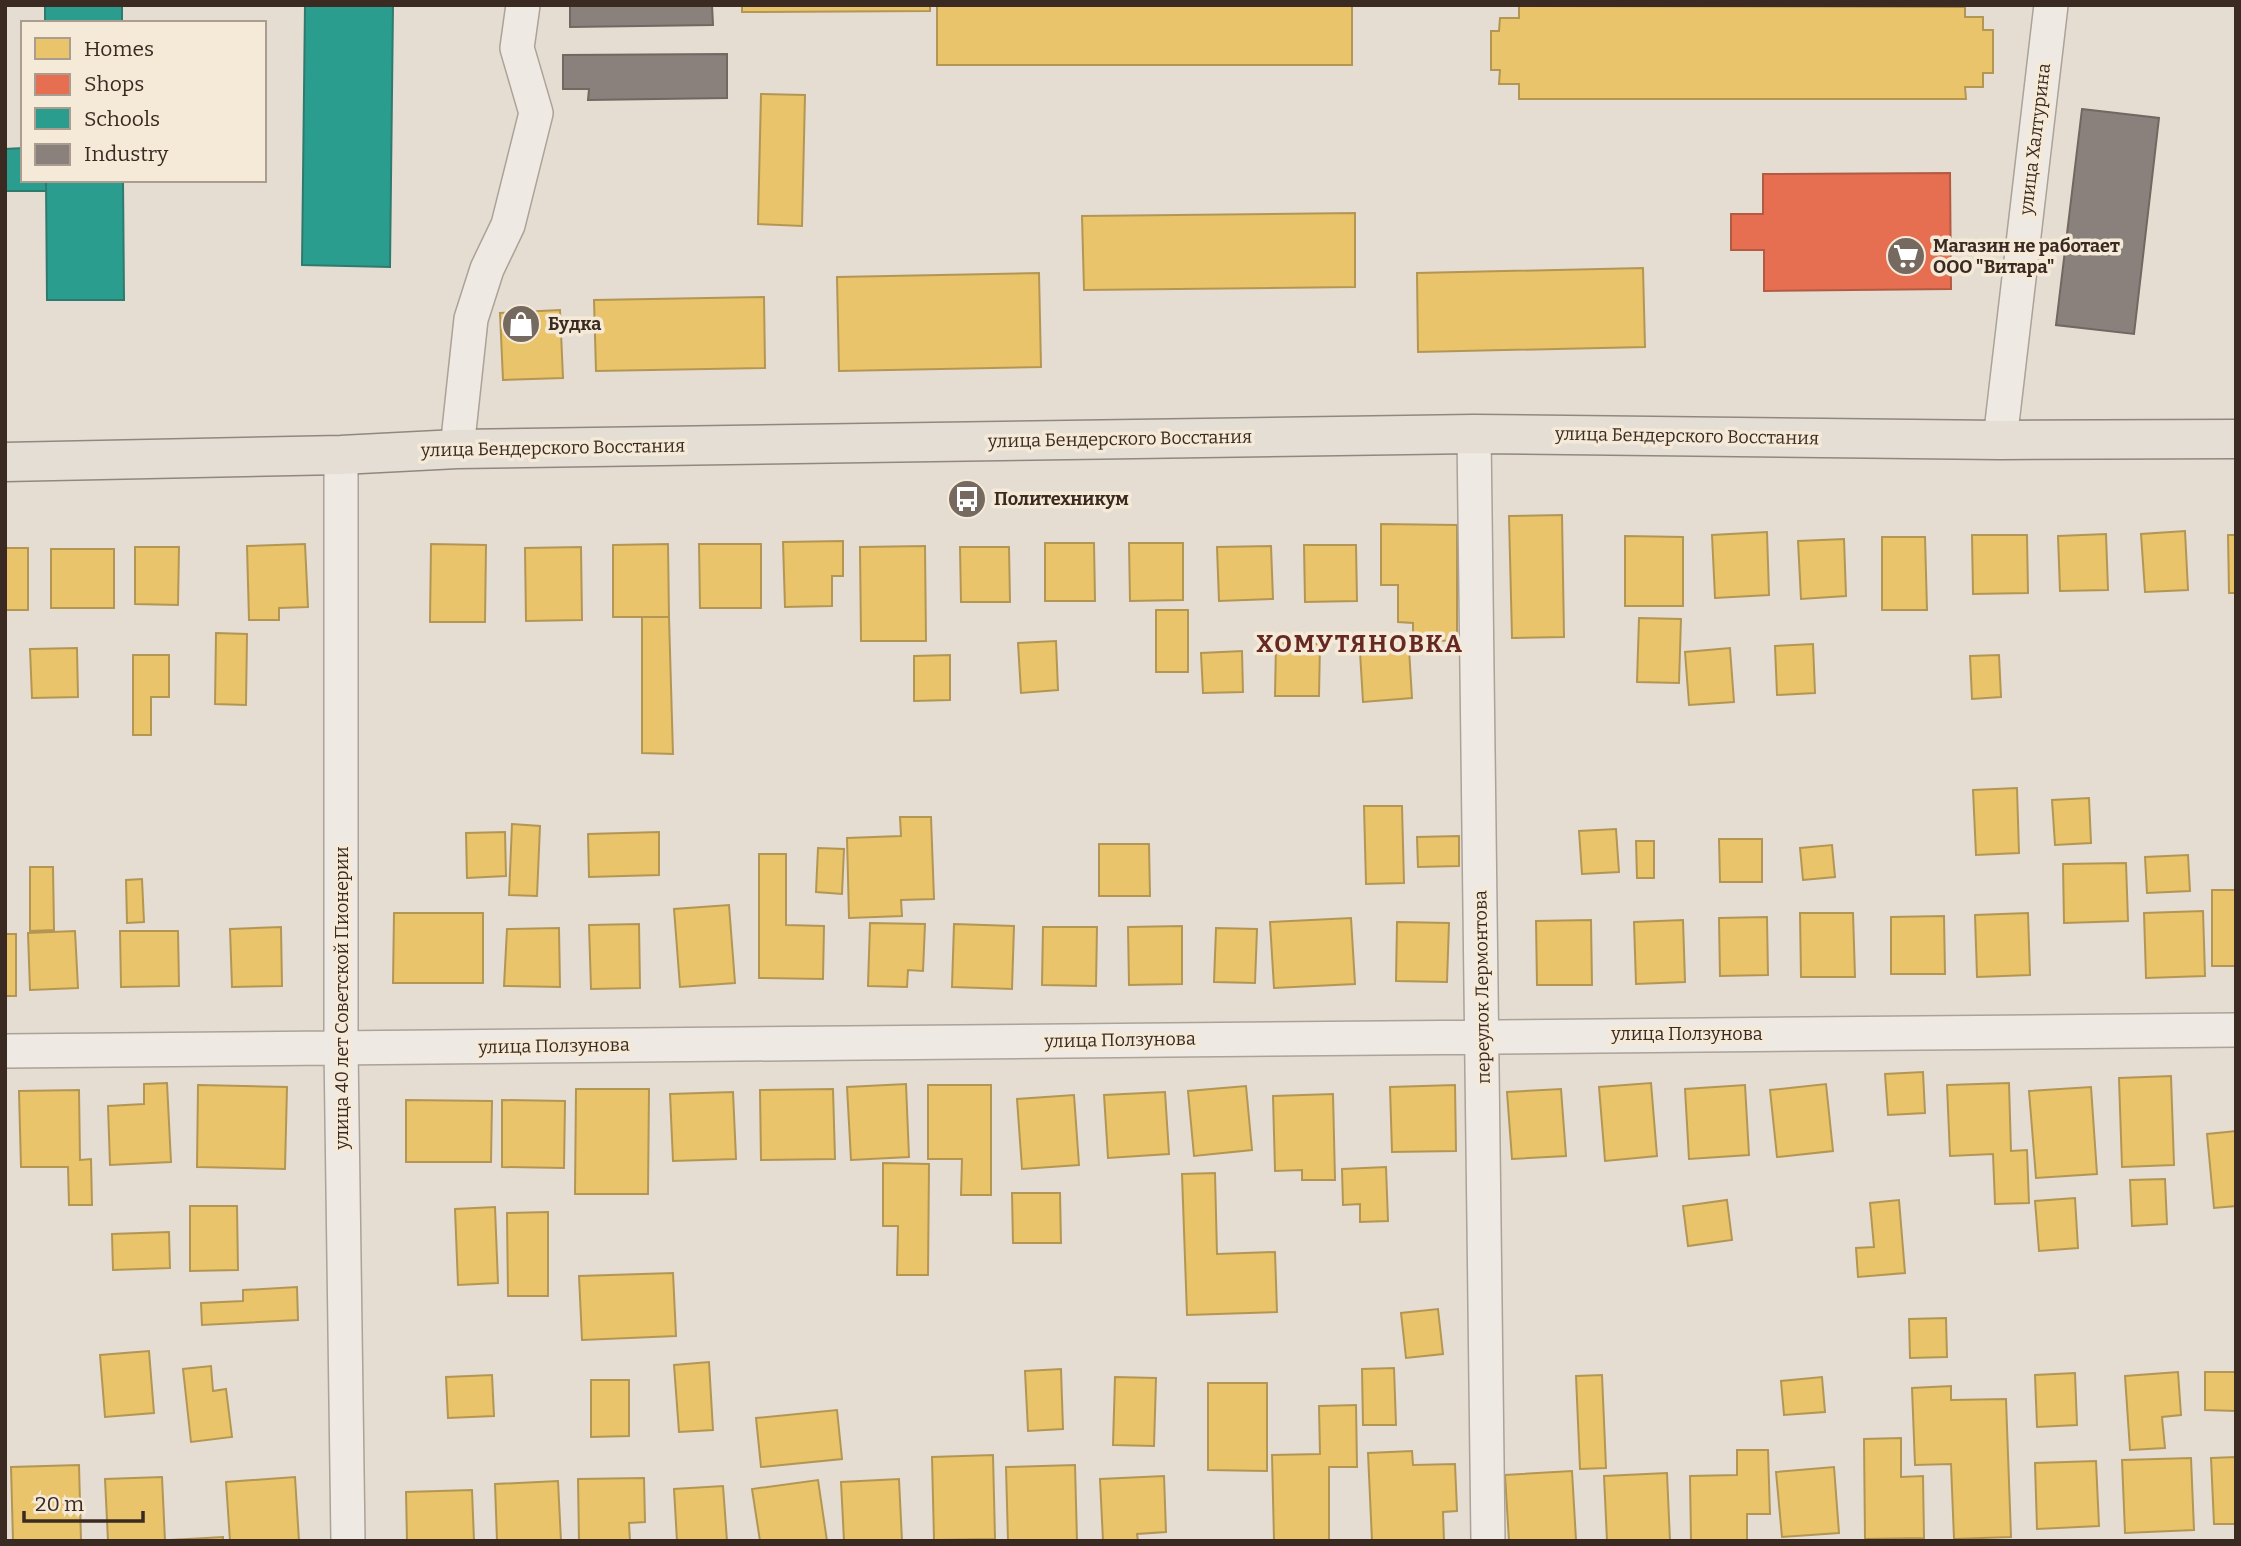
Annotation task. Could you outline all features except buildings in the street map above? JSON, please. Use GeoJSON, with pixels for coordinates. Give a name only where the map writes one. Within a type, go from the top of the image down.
{"type":"FeatureCollection","features":[{"type":"Feature","properties":{"kind":"main road","name":"улица Бендерского Восстания"},"geometry":{"type":"LineString","coordinates":[[5,462],[341,455],[457,449],[1474,434],[2000,440],[2236,439]]}},
{"type":"Feature","properties":{"kind":"street"},"geometry":{"type":"LineString","coordinates":[[457,449],[471,319],[487,269],[508,225],[536,113],[517,48],[523,5]]}},
{"type":"Feature","properties":{"kind":"street","name":"улица Халтурина"},"geometry":{"type":"LineString","coordinates":[[2000,440],[2051,5]]}},
{"type":"Feature","properties":{"kind":"street","name":"переулок Лермонтова"},"geometry":{"type":"LineString","coordinates":[[1474,434],[1488,1541]]}},
{"type":"Feature","properties":{"kind":"street","name":"улица 40 лет Советской Пионерии"},"geometry":{"type":"LineString","coordinates":[[341,455],[341,1048],[348,1541]]}},
{"type":"Feature","properties":{"kind":"street","name":"улица Ползунова"},"geometry":{"type":"LineString","coordinates":[[5,1051],[2236,1030]]}},
{"type":"Feature","properties":{"kind":"place","name":"Магазин не работает ООО \"Витара\""},"geometry":{"type":"Point","coordinates":[1906,256]}},
{"type":"Feature","properties":{"kind":"place","name":"Будка"},"geometry":{"type":"Point","coordinates":[521,324]}},
{"type":"Feature","properties":{"kind":"place","name":"Политехникум"},"geometry":{"type":"Point","coordinates":[967,499]}},
{"type":"Feature","properties":{"kind":"district","name":"ХОМУТЯНОВКА"},"geometry":{"type":"Point","coordinates":[1360,644]}}]}
